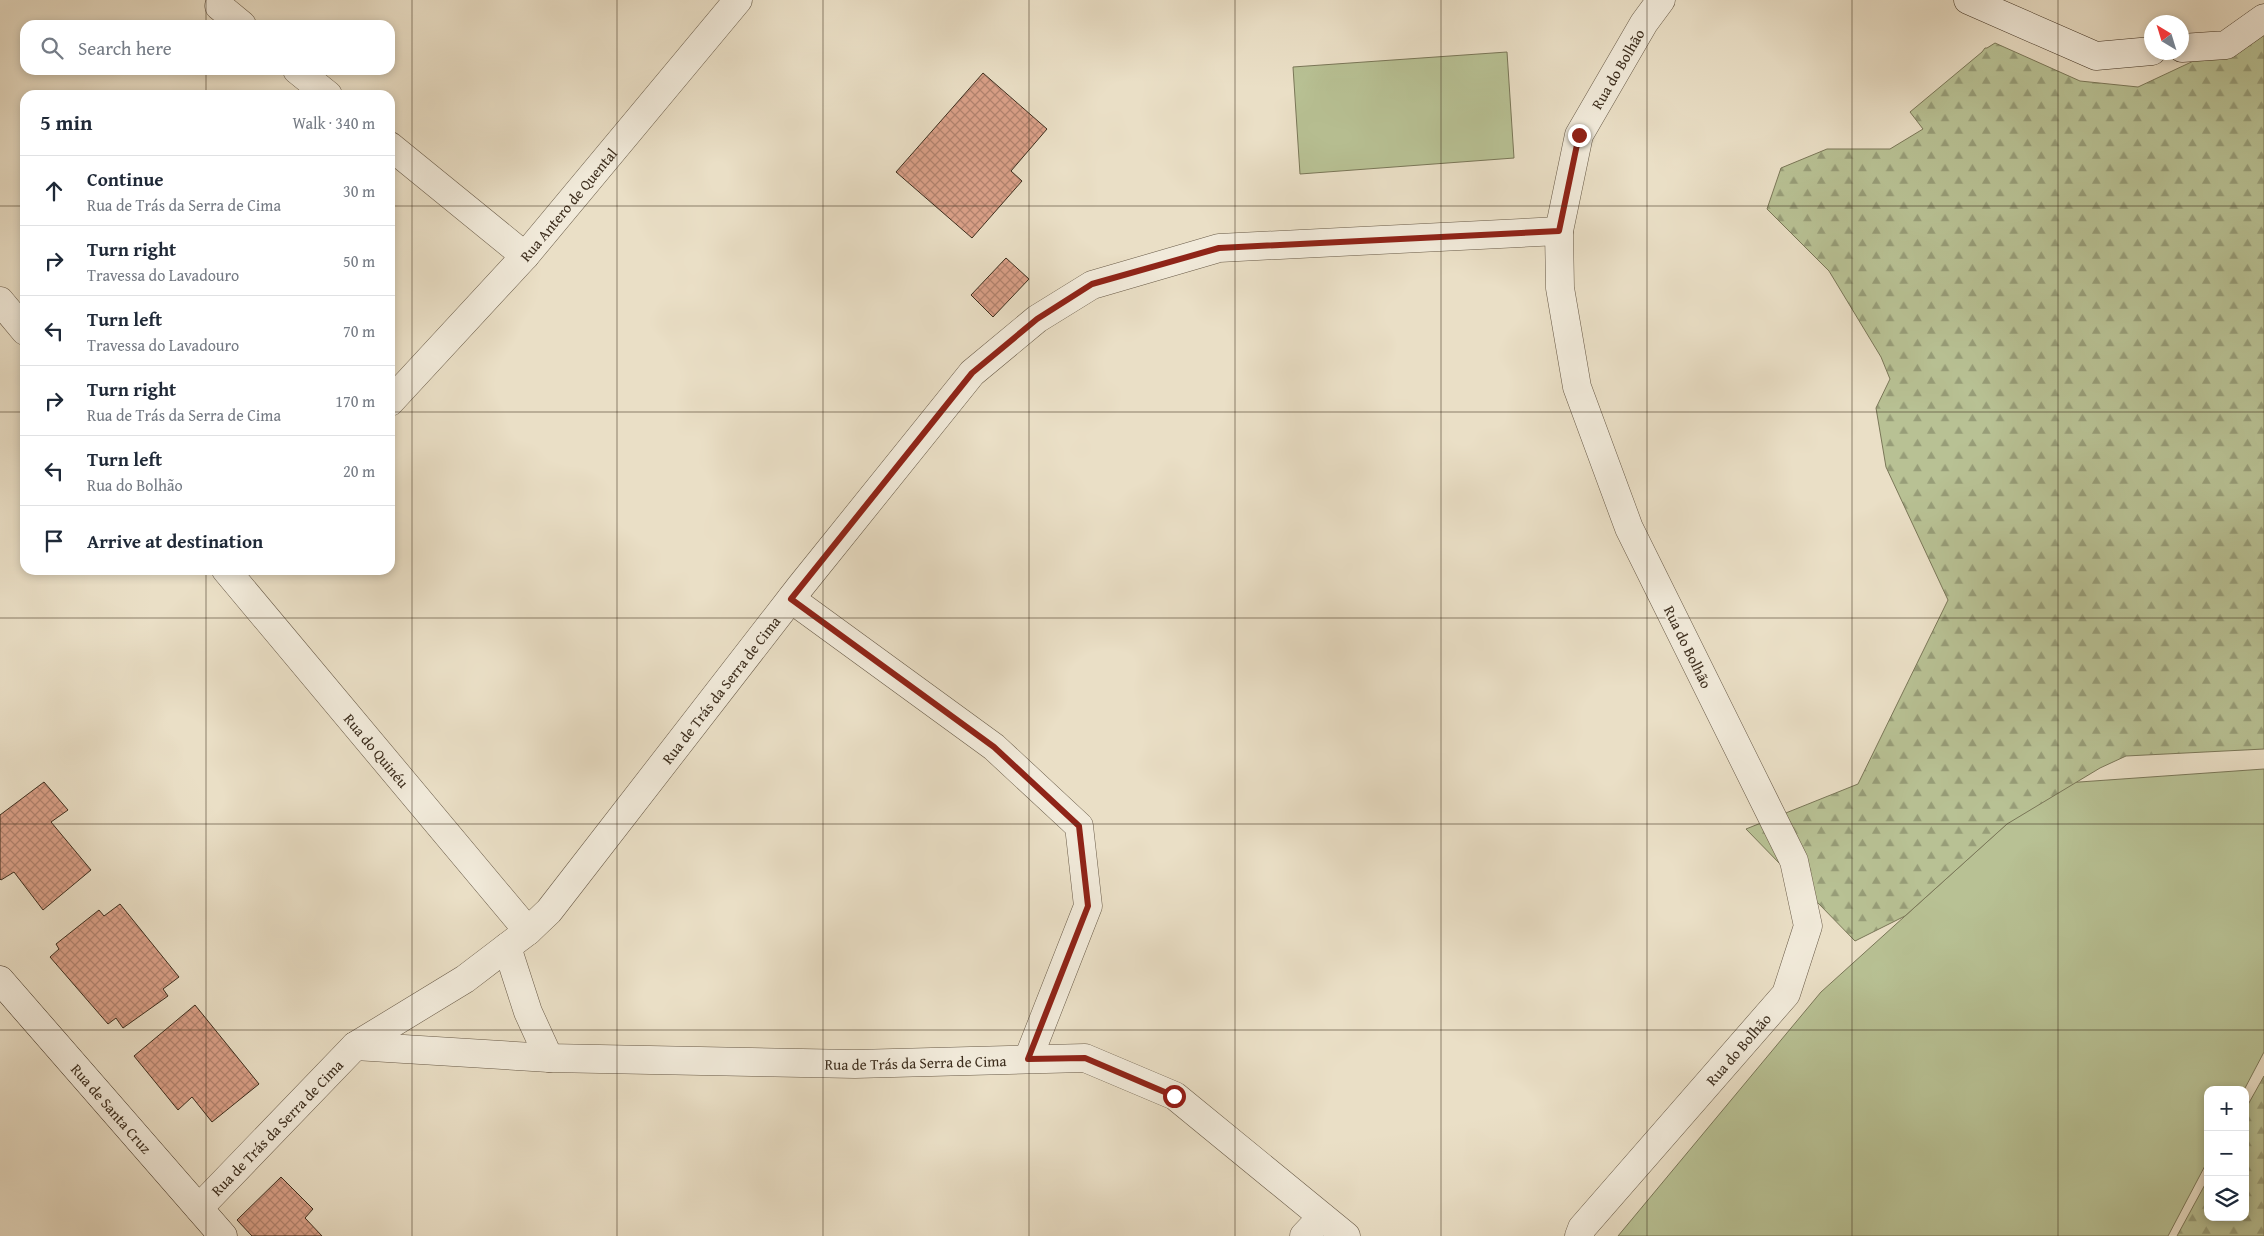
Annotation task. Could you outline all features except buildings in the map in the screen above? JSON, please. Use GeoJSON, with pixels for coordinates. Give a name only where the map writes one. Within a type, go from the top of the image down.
{"type":"FeatureCollection","features":[{"type":"Feature","properties":{"kind":"street","name":"Rua Antero de Quental"},"geometry":{"type":"LineString","coordinates":[[395,397],[525,256],[738,0]]}},
{"type":"Feature","properties":{"kind":"street","name":"Rua do Bolhão"},"geometry":{"type":"LineString","coordinates":[[1579,1236],[1582,1228],[1786,994],[1808,926],[1794,861],[1629,528],[1577,387],[1560,288],[1559,231],[1579,135],[1644,23],[1660,0]]}},
{"type":"Feature","properties":{"kind":"street"},"geometry":{"type":"LineString","coordinates":[[1968,0],[2096,56],[2144,52]]}},
{"type":"Feature","properties":{"kind":"street"},"geometry":{"type":"LineString","coordinates":[[219,6],[236,20]]}},
{"type":"Feature","properties":{"kind":"street"},"geometry":{"type":"LineString","coordinates":[[2189,48],[2226,45],[2264,18]]}},
{"type":"Feature","properties":{"kind":"street"},"geometry":{"type":"LineString","coordinates":[[303,75],[322,90]]}},
{"type":"Feature","properties":{"kind":"street"},"geometry":{"type":"LineString","coordinates":[[395,150],[525,256]]}},
{"type":"Feature","properties":{"kind":"street","name":"Rua de Trás da Serra de Cima"},"geometry":{"type":"LineString","coordinates":[[199,1208],[355,1046],[465,978],[528,931],[549,911],[791,599],[972,373],[1037,319],[1092,284],[1219,248],[1559,231]]}},
{"type":"Feature","properties":{"kind":"street"},"geometry":{"type":"LineString","coordinates":[[0,301],[20,325]]}},
{"type":"Feature","properties":{"kind":"street","name":"Rua do Quinéu"},"geometry":{"type":"LineString","coordinates":[[230,575],[528,931]]}},
{"type":"Feature","properties":{"kind":"street"},"geometry":{"type":"LineString","coordinates":[[791,599],[994,747],[1079,826],[1088,906],[1028,1059]]}},
{"type":"Feature","properties":{"kind":"street"},"geometry":{"type":"LineString","coordinates":[[507,947],[528,1012],[549,1058]]}},
{"type":"Feature","properties":{"kind":"street","name":"Rua de Santa Cruz"},"geometry":{"type":"LineString","coordinates":[[0,980],[224,1236]]}},
{"type":"Feature","properties":{"kind":"street","name":"Rua de Trás da Serra de Cima"},"geometry":{"type":"LineString","coordinates":[[355,1046],[549,1058],[855,1064],[1085,1058],[1174,1096],[1313,1227],[1346,1236]]}},
{"type":"Feature","properties":{"kind":"green space"},"geometry":{"type":"Polygon","coordinates":[[[2264,28],[2264,749],[2126,756],[2100,768],[2007,824],[1905,916],[1855,941],[1746,829],[1858,784],[1948,600],[1886,467],[1876,408],[1890,379],[1881,357],[1829,271],[1767,209],[1781,168],[1827,149],[1890,149],[1923,129],[1910,112],[1985,48],[1995,43],[2080,81],[2138,87],[2264,28]]]}},
{"type":"Feature","properties":{"kind":"green space"},"geometry":{"type":"Polygon","coordinates":[[[1507,52],[1514,158],[1300,174],[1293,67],[1507,52]]]}},
{"type":"Feature","properties":{"kind":"green space"},"geometry":{"type":"Polygon","coordinates":[[[2264,769],[2264,1052],[2246,1086],[2204,1086],[2204,1168],[2168,1236],[1618,1236],[1821,992],[2051,784],[2264,769]]]}},
{"type":"Feature","properties":{"kind":"green space"},"geometry":{"type":"Polygon","coordinates":[[[2264,1076],[2264,1236],[2177,1236],[2204,1186],[2204,1221],[2249,1221],[2249,1103],[2264,1076]]]}},
{"type":"Feature","properties":{"kind":"route"},"geometry":{"type":"LineString","coordinates":[[1174,1096],[1085,1058],[1028,1059],[1088,906],[1079,826],[994,747],[791,599],[972,373],[1037,319],[1092,284],[1219,248],[1559,231],[1579,135]]}}]}
